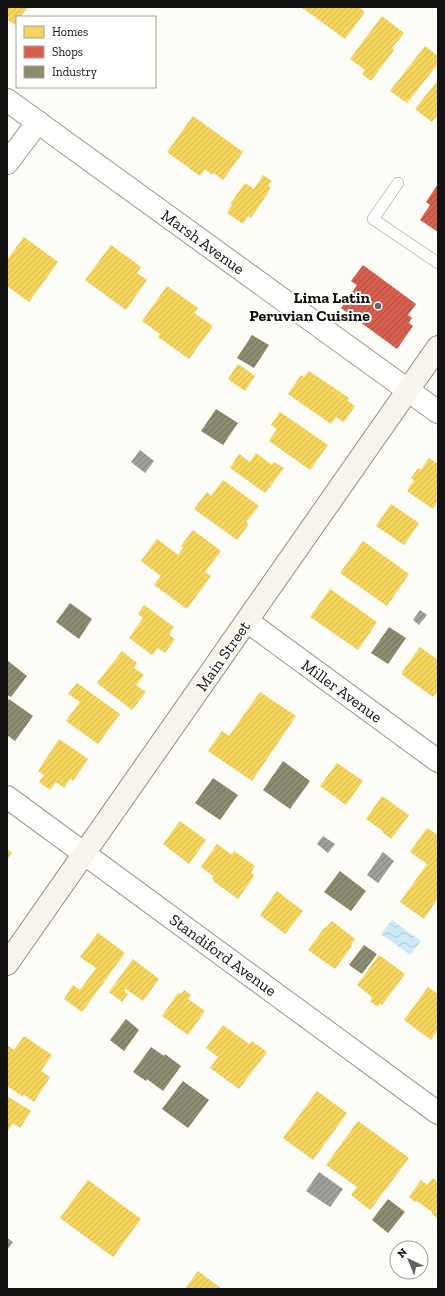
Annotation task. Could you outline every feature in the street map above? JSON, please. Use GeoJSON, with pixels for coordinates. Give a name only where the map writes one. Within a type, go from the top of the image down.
{"type":"FeatureCollection","features":[{"type":"Feature","properties":{"kind":"main road","name":"Main Street"},"geometry":{"type":"LineString","coordinates":[[7,964],[438,347]]}},
{"type":"Feature","properties":{"kind":"street","name":"Marsh Avenue"},"geometry":{"type":"LineString","coordinates":[[7,100],[438,412]]}},
{"type":"Feature","properties":{"kind":"street"},"geometry":{"type":"LineString","coordinates":[[7,163],[38,122]]}},
{"type":"Feature","properties":{"kind":"street","name":"Miller Avenue"},"geometry":{"type":"LineString","coordinates":[[247,621],[438,761]]}},
{"type":"Feature","properties":{"kind":"street","name":"Standiford Avenue"},"geometry":{"type":"LineString","coordinates":[[7,797],[438,1113]]}},
{"type":"Feature","properties":{"kind":"lane"},"geometry":{"type":"LineString","coordinates":[[398,183],[374,219],[438,263]]}},
{"type":"Feature","properties":{"kind":"water"},"geometry":{"type":"Polygon","coordinates":[[[392,920],[421,941],[410,955],[381,934],[392,920]]]}},
{"type":"Feature","properties":{"kind":"building: Homes"},"geometry":{"type":"Polygon","coordinates":[[[7,7],[28,7],[21,16],[16,16],[15,25],[7,19],[7,7]]]}},
{"type":"Feature","properties":{"kind":"building: Homes"},"geometry":{"type":"Polygon","coordinates":[[[301,7],[359,7],[365,12],[345,39],[301,7]]]}},
{"type":"Feature","properties":{"kind":"building: Homes"},"geometry":{"type":"Polygon","coordinates":[[[382,16],[404,33],[392,48],[394,50],[371,81],[362,74],[365,70],[350,59],[382,16]]]}},
{"type":"Feature","properties":{"kind":"building: Homes"},"geometry":{"type":"Polygon","coordinates":[[[425,46],[438,56],[438,64],[407,103],[390,91],[425,46]]]}},
{"type":"Feature","properties":{"kind":"building: Homes"},"geometry":{"type":"Polygon","coordinates":[[[438,80],[438,115],[432,122],[415,109],[438,80]]]}},
{"type":"Feature","properties":{"kind":"building: Homes"},"geometry":{"type":"Polygon","coordinates":[[[193,116],[243,152],[223,180],[214,173],[212,175],[205,169],[200,176],[167,152],[193,116]]]}},
{"type":"Feature","properties":{"kind":"building: Homes"},"geometry":{"type":"Polygon","coordinates":[[[263,175],[272,181],[268,186],[271,188],[251,218],[248,216],[243,224],[227,213],[232,205],[230,204],[245,183],[254,189],[263,175]]]}},
{"type":"Feature","properties":{"kind":"building: Homes"},"geometry":{"type":"Polygon","coordinates":[[[24,237],[58,262],[29,302],[7,286],[7,260],[24,237]]]}},
{"type":"Feature","properties":{"kind":"building: Homes"},"geometry":{"type":"Polygon","coordinates":[[[111,245],[141,267],[137,273],[147,280],[126,310],[85,280],[111,245]]]}},
{"type":"Feature","properties":{"kind":"building: Homes"},"geometry":{"type":"Polygon","coordinates":[[[167,286],[198,308],[194,313],[213,326],[189,359],[158,337],[160,334],[142,321],[167,286]]]}},
{"type":"Feature","properties":{"kind":"building: Homes"},"geometry":{"type":"Polygon","coordinates":[[[238,364],[255,376],[245,391],[228,379],[238,364]]]}},
{"type":"Feature","properties":{"kind":"building: Homes"},"geometry":{"type":"Polygon","coordinates":[[[309,371],[349,398],[348,401],[355,406],[344,422],[336,417],[331,424],[288,394],[301,375],[304,377],[309,371]]]}},
{"type":"Feature","properties":{"kind":"building: Homes"},"geometry":{"type":"Polygon","coordinates":[[[280,412],[328,445],[310,470],[269,441],[277,429],[271,425],[280,412]]]}},
{"type":"Feature","properties":{"kind":"building: Homes"},"geometry":{"type":"Polygon","coordinates":[[[256,453],[272,465],[274,462],[284,468],[265,493],[230,468],[239,454],[250,462],[256,453]]]}},
{"type":"Feature","properties":{"kind":"building: Homes"},"geometry":{"type":"Polygon","coordinates":[[[429,458],[438,464],[438,501],[433,509],[407,491],[414,480],[411,478],[418,468],[421,470],[429,458]]]}},
{"type":"Feature","properties":{"kind":"building: Homes"},"geometry":{"type":"Polygon","coordinates":[[[223,480],[259,506],[246,522],[249,524],[237,540],[194,509],[207,492],[211,496],[223,480]]]}},
{"type":"Feature","properties":{"kind":"building: Homes"},"geometry":{"type":"Polygon","coordinates":[[[391,504],[419,523],[404,545],[376,526],[391,504]]]}},
{"type":"Feature","properties":{"kind":"building: Homes"},"geometry":{"type":"Polygon","coordinates":[[[193,530],[221,551],[205,572],[211,576],[187,609],[154,585],[161,576],[141,561],[157,539],[178,555],[183,548],[181,546],[193,530]]]}},
{"type":"Feature","properties":{"kind":"building: Homes"},"geometry":{"type":"Polygon","coordinates":[[[363,541],[409,574],[387,606],[340,573],[363,541]]]}},
{"type":"Feature","properties":{"kind":"building: Homes"},"geometry":{"type":"Polygon","coordinates":[[[330,589],[377,622],[358,650],[310,617],[330,589]]]}},
{"type":"Feature","properties":{"kind":"building: Homes"},"geometry":{"type":"Polygon","coordinates":[[[144,605],[174,627],[169,635],[175,639],[165,653],[158,648],[152,655],[129,638],[143,618],[138,614],[144,605]]]}},
{"type":"Feature","properties":{"kind":"building: Homes"},"geometry":{"type":"Polygon","coordinates":[[[420,647],[438,660],[438,691],[433,697],[401,674],[420,647]]]}},
{"type":"Feature","properties":{"kind":"building: Homes"},"geometry":{"type":"Polygon","coordinates":[[[122,651],[137,663],[134,668],[144,675],[136,685],[146,692],[132,710],[97,683],[122,651]]]}},
{"type":"Feature","properties":{"kind":"building: Homes"},"geometry":{"type":"Polygon","coordinates":[[[77,683],[120,714],[98,744],[66,721],[80,702],[68,694],[77,683]]]}},
{"type":"Feature","properties":{"kind":"building: Homes"},"geometry":{"type":"Polygon","coordinates":[[[260,692],[296,716],[252,781],[208,751],[222,731],[229,736],[260,692]]]}},
{"type":"Feature","properties":{"kind":"building: Homes"},"geometry":{"type":"Polygon","coordinates":[[[59,739],[88,759],[73,781],[70,779],[64,788],[56,782],[50,790],[39,782],[44,775],[38,771],[59,739]]]}},
{"type":"Feature","properties":{"kind":"building: Homes"},"geometry":{"type":"Polygon","coordinates":[[[337,763],[363,781],[346,805],[320,786],[337,763]]]}},
{"type":"Feature","properties":{"kind":"building: Homes"},"geometry":{"type":"Polygon","coordinates":[[[382,796],[409,815],[391,839],[382,832],[383,831],[366,819],[382,796]]]}},
{"type":"Feature","properties":{"kind":"building: Homes"},"geometry":{"type":"Polygon","coordinates":[[[180,821],[206,840],[189,864],[163,844],[180,821]]]}},
{"type":"Feature","properties":{"kind":"building: Homes"},"geometry":{"type":"Polygon","coordinates":[[[427,828],[438,835],[438,898],[424,919],[400,902],[427,864],[410,852],[427,828]]]}},
{"type":"Feature","properties":{"kind":"building: Homes"},"geometry":{"type":"Polygon","coordinates":[[[217,844],[232,855],[234,851],[255,866],[251,872],[254,876],[238,899],[213,881],[213,876],[201,867],[217,844]]]}},
{"type":"Feature","properties":{"kind":"building: Homes"},"geometry":{"type":"Polygon","coordinates":[[[7,849],[12,853],[7,860],[7,849]]]}},
{"type":"Feature","properties":{"kind":"building: Homes"},"geometry":{"type":"Polygon","coordinates":[[[277,891],[303,911],[285,934],[260,915],[277,891]]]}},
{"type":"Feature","properties":{"kind":"building: Homes"},"geometry":{"type":"Polygon","coordinates":[[[332,921],[355,939],[351,945],[352,946],[335,969],[308,950],[325,927],[326,928],[332,921]]]}},
{"type":"Feature","properties":{"kind":"building: Homes"},"geometry":{"type":"Polygon","coordinates":[[[98,933],[125,953],[82,1012],[64,999],[73,985],[80,990],[96,968],[80,957],[98,933]]]}},
{"type":"Feature","properties":{"kind":"building: Homes"},"geometry":{"type":"Polygon","coordinates":[[[379,955],[405,974],[382,1005],[380,1004],[378,1007],[370,1001],[372,997],[357,985],[379,955]]]}},
{"type":"Feature","properties":{"kind":"building: Homes"},"geometry":{"type":"Polygon","coordinates":[[[133,959],[159,979],[143,1001],[126,989],[124,991],[128,994],[122,1002],[109,992],[133,959]]]}},
{"type":"Feature","properties":{"kind":"building: Homes"},"geometry":{"type":"Polygon","coordinates":[[[428,987],[438,994],[438,1030],[431,1040],[404,1020],[428,987]]]}},
{"type":"Feature","properties":{"kind":"building: Homes"},"geometry":{"type":"Polygon","coordinates":[[[184,990],[191,995],[188,999],[205,1011],[188,1035],[162,1016],[178,993],[181,994],[184,990]]]}},
{"type":"Feature","properties":{"kind":"building: Homes"},"geometry":{"type":"Polygon","coordinates":[[[223,1025],[249,1044],[252,1041],[267,1052],[239,1089],[210,1068],[218,1057],[206,1048],[223,1025]]]}},
{"type":"Feature","properties":{"kind":"building: Homes"},"geometry":{"type":"Polygon","coordinates":[[[24,1036],[52,1055],[41,1071],[50,1077],[34,1102],[7,1086],[7,1048],[8,1046],[14,1050],[24,1036]]]}},
{"type":"Feature","properties":{"kind":"building: Homes"},"geometry":{"type":"Polygon","coordinates":[[[317,1091],[347,1113],[313,1160],[283,1138],[317,1091]]]}},
{"type":"Feature","properties":{"kind":"building: Homes"},"geometry":{"type":"Polygon","coordinates":[[[7,1096],[31,1111],[20,1128],[13,1123],[7,1132],[7,1096]]]}},
{"type":"Feature","properties":{"kind":"building: Homes"},"geometry":{"type":"Polygon","coordinates":[[[358,1121],[409,1158],[370,1210],[351,1195],[357,1187],[326,1165],[358,1121]]]}},
{"type":"Feature","properties":{"kind":"building: Homes"},"geometry":{"type":"Polygon","coordinates":[[[433,1178],[438,1182],[438,1219],[432,1214],[432,1212],[409,1197],[421,1180],[427,1185],[433,1178]]]}},
{"type":"Feature","properties":{"kind":"building: Homes"},"geometry":{"type":"Polygon","coordinates":[[[88,1180],[141,1219],[113,1257],[60,1218],[88,1180]]]}},
{"type":"Feature","properties":{"kind":"building: Homes"},"geometry":{"type":"Polygon","coordinates":[[[198,1271],[222,1289],[185,1289],[198,1271]]]}},
{"type":"Feature","properties":{"kind":"building: Shops"},"geometry":{"type":"Polygon","coordinates":[[[438,184],[438,232],[420,220],[430,205],[426,202],[438,184]]]}},
{"type":"Feature","properties":{"kind":"building: Shops","name":"Lima Latin Peruvian Cuisine"},"geometry":{"type":"Polygon","coordinates":[[[363,265],[416,304],[408,315],[412,318],[409,323],[413,326],[397,349],[341,308],[357,285],[351,281],[363,265]]]}},
{"type":"Feature","properties":{"kind":"building: Industry"},"geometry":{"type":"Polygon","coordinates":[[[252,335],[269,345],[254,368],[237,358],[252,335]]]}},
{"type":"Feature","properties":{"kind":"building: Industry"},"geometry":{"type":"Polygon","coordinates":[[[216,409],[238,423],[223,445],[201,431],[216,409]]]}},
{"type":"Feature","properties":{"kind":"building: Industry"},"geometry":{"type":"Polygon","coordinates":[[[70,603],[92,619],[79,639],[56,622],[70,603]]]}},
{"type":"Feature","properties":{"kind":"building: Industry"},"geometry":{"type":"Polygon","coordinates":[[[389,627],[406,638],[388,664],[371,653],[389,627]]]}},
{"type":"Feature","properties":{"kind":"building: Industry"},"geometry":{"type":"Polygon","coordinates":[[[7,660],[27,676],[11,697],[7,695],[7,660]]]}},
{"type":"Feature","properties":{"kind":"building: Industry"},"geometry":{"type":"Polygon","coordinates":[[[9,699],[33,716],[15,741],[7,735],[7,702],[9,699]]]}},
{"type":"Feature","properties":{"kind":"building: Industry"},"geometry":{"type":"Polygon","coordinates":[[[283,761],[310,781],[290,809],[263,790],[283,761]]]}},
{"type":"Feature","properties":{"kind":"building: Industry"},"geometry":{"type":"Polygon","coordinates":[[[213,778],[238,795],[220,820],[195,803],[213,778]]]}},
{"type":"Feature","properties":{"kind":"building: Industry"},"geometry":{"type":"Polygon","coordinates":[[[340,871],[366,891],[351,911],[324,892],[340,871]]]}},
{"type":"Feature","properties":{"kind":"building: Industry"},"geometry":{"type":"Polygon","coordinates":[[[364,945],[377,954],[362,974],[349,965],[364,945]]]}},
{"type":"Feature","properties":{"kind":"building: Industry"},"geometry":{"type":"Polygon","coordinates":[[[126,1019],[139,1030],[124,1051],[110,1040],[126,1019]]]}},
{"type":"Feature","properties":{"kind":"building: Industry"},"geometry":{"type":"Polygon","coordinates":[[[151,1047],[164,1056],[165,1054],[181,1066],[163,1091],[147,1079],[146,1081],[133,1072],[151,1047]]]}},
{"type":"Feature","properties":{"kind":"building: Industry"},"geometry":{"type":"Polygon","coordinates":[[[183,1081],[209,1100],[188,1128],[162,1109],[183,1081]]]}},
{"type":"Feature","properties":{"kind":"building: Industry"},"geometry":{"type":"Polygon","coordinates":[[[388,1199],[405,1212],[388,1233],[372,1220],[388,1199]]]}},
{"type":"Feature","properties":{"kind":"building: Other"},"geometry":{"type":"Polygon","coordinates":[[[140,450],[154,461],[145,473],[131,462],[140,450]]]}},
{"type":"Feature","properties":{"kind":"building: Other"},"geometry":{"type":"Polygon","coordinates":[[[420,610],[427,615],[419,625],[413,620],[420,610]]]}},
{"type":"Feature","properties":{"kind":"building: Other"},"geometry":{"type":"Polygon","coordinates":[[[323,836],[335,844],[328,853],[317,844],[323,836]]]}},
{"type":"Feature","properties":{"kind":"building: Other"},"geometry":{"type":"Polygon","coordinates":[[[383,852],[394,861],[378,883],[367,875],[383,852]]]}},
{"type":"Feature","properties":{"kind":"building: Other"},"geometry":{"type":"Polygon","coordinates":[[[319,1172],[343,1189],[330,1207],[306,1191],[319,1172]]]}},
{"type":"Feature","properties":{"kind":"building: Other"},"geometry":{"type":"Polygon","coordinates":[[[7,1238],[13,1242],[7,1250],[7,1238]]]}},
{"type":"Feature","properties":{"kind":"place","name":"Lima Latin Peruvian Cuisine"},"geometry":{"type":"Point","coordinates":[378,306]}}]}
